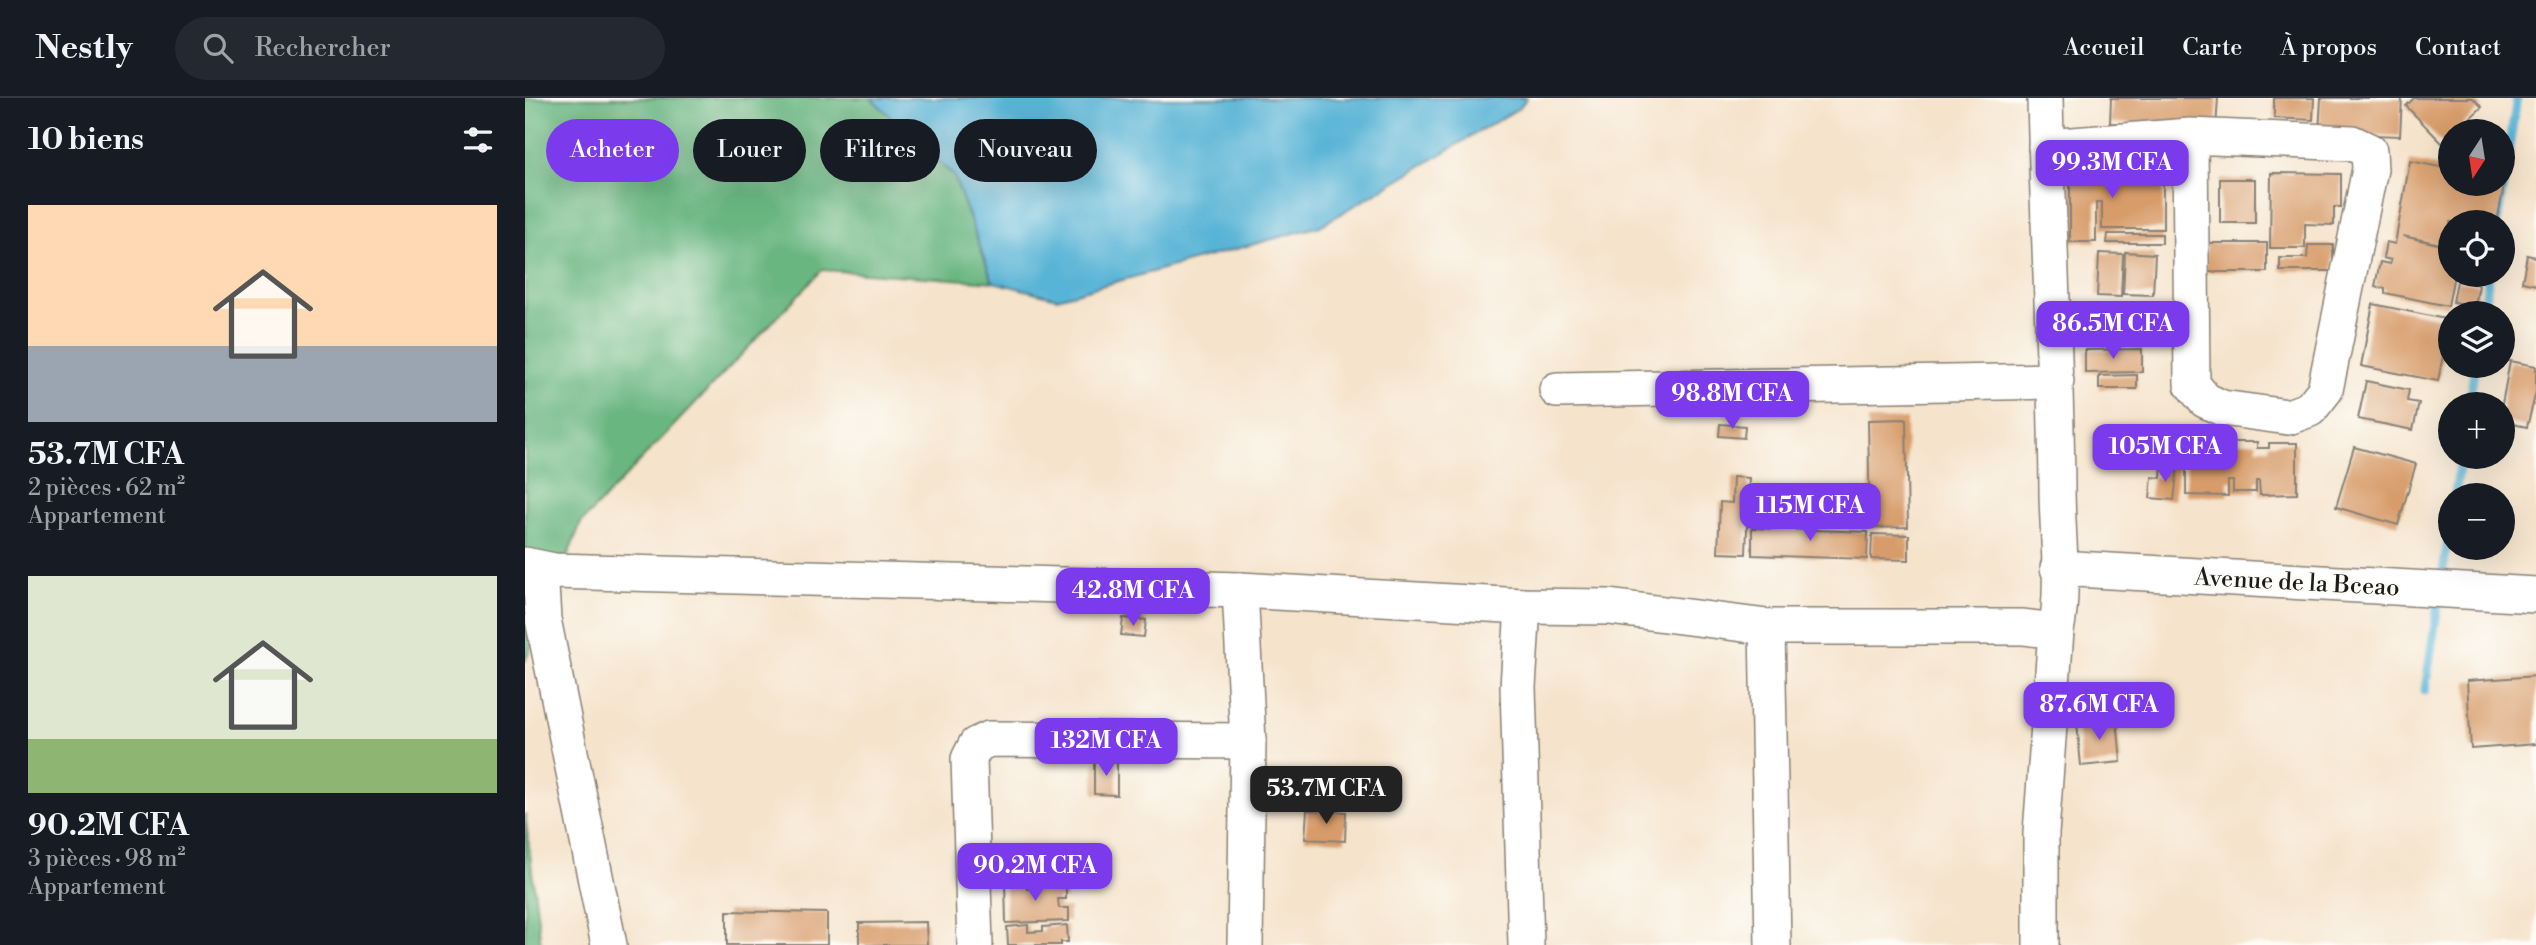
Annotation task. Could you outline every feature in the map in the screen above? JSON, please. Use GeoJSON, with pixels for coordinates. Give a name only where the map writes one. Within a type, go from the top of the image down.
{"type":"FeatureCollection","features":[{"type":"Feature","properties":{"kind":"street"},"geometry":{"type":"LineString","coordinates":[[2041,945],[2041,833],[2056,631],[2062,601],[2058,568],[2056,381],[2045,98]]}},
{"type":"Feature","properties":{"kind":"street"},"geometry":{"type":"LineString","coordinates":[[2046,147],[2189,136],[2353,143],[2369,151],[2370,169],[2325,390],[2310,409],[2288,417],[2222,408],[2204,400],[2192,384],[2189,136]]}},
{"type":"Feature","properties":{"kind":"street"},"geometry":{"type":"LineString","coordinates":[[1557,390],[2056,381]]}},
{"type":"Feature","properties":{"kind":"street"},"geometry":{"type":"LineString","coordinates":[[609,945],[532,567],[1240,590],[1523,606],[1609,607],[1767,626],[2023,627],[2056,631]]}},
{"type":"Feature","properties":{"kind":"street","name":"Avenue de la Bceao"},"geometry":{"type":"LineString","coordinates":[[2058,568],[2536,595]]}},
{"type":"Feature","properties":{"kind":"street"},"geometry":{"type":"LineString","coordinates":[[1240,590],[1248,741],[1245,945]]}},
{"type":"Feature","properties":{"kind":"street"},"geometry":{"type":"LineString","coordinates":[[1523,606],[1518,687],[1526,945]]}},
{"type":"Feature","properties":{"kind":"street"},"geometry":{"type":"LineString","coordinates":[[1767,626],[1773,945]]}},
{"type":"Feature","properties":{"kind":"street"},"geometry":{"type":"LineString","coordinates":[[975,945],[969,759],[976,745],[989,739],[1248,741]]}},
{"type":"Feature","properties":{"kind":"green space"},"geometry":{"type":"Polygon","coordinates":[[[525,98],[871,98],[893,119],[820,119],[820,182],[940,182],[940,163],[954,176],[993,282],[822,270],[581,523],[525,662],[525,98]]]}},
{"type":"Feature","properties":{"kind":"green space"},"geometry":{"type":"Polygon","coordinates":[[[525,813],[541,945],[525,945],[525,813]]]}},
{"type":"Feature","properties":{"kind":"water"},"geometry":{"type":"Polygon","coordinates":[[[871,98],[1527,98],[1519,108],[1320,226],[1057,298],[993,282],[956,182],[1097,182],[1097,119],[954,119],[954,176],[940,163],[940,119],[893,119],[871,98]]]}},
{"type":"Feature","properties":{"kind":"building"},"geometry":{"type":"Polygon","coordinates":[[[2111,98],[2218,98],[2216,128],[2110,123],[2111,98]]]}},
{"type":"Feature","properties":{"kind":"building"},"geometry":{"type":"Polygon","coordinates":[[[2274,98],[2314,98],[2313,120],[2274,118],[2274,98]]]}},
{"type":"Feature","properties":{"kind":"building"},"geometry":{"type":"Polygon","coordinates":[[[2321,98],[2402,98],[2400,136],[2319,133],[2321,98]]]}},
{"type":"Feature","properties":{"kind":"building"},"geometry":{"type":"Polygon","coordinates":[[[2414,98],[2473,98],[2482,107],[2469,119],[2438,119],[2438,139],[2406,106],[2414,98]]]}},
{"type":"Feature","properties":{"kind":"building"},"geometry":{"type":"Polygon","coordinates":[[[2070,160],[2118,160],[2117,168],[2128,169],[2128,178],[2163,179],[2163,229],[2102,229],[2102,202],[2096,202],[2096,242],[2070,242],[2070,160]]]}},
{"type":"Feature","properties":{"kind":"building"},"geometry":{"type":"Polygon","coordinates":[[[2410,161],[2438,167],[2438,196],[2502,196],[2499,210],[2438,210],[2438,243],[2403,236],[2438,244],[2438,287],[2452,287],[2449,301],[2438,301],[2438,304],[2385,293],[2385,289],[2375,286],[2380,262],[2390,264],[2391,260],[2383,258],[2386,242],[2395,244],[2410,161]]]}},
{"type":"Feature","properties":{"kind":"building"},"geometry":{"type":"Polygon","coordinates":[[[2271,173],[2341,174],[2341,207],[2334,207],[2334,225],[2305,224],[2305,248],[2270,248],[2271,173]]]}},
{"type":"Feature","properties":{"kind":"building"},"geometry":{"type":"Polygon","coordinates":[[[2220,179],[2255,179],[2255,223],[2220,223],[2220,179]]]}},
{"type":"Feature","properties":{"kind":"building"},"geometry":{"type":"Polygon","coordinates":[[[2108,234],[2162,234],[2162,243],[2107,243],[2108,234]]]}},
{"type":"Feature","properties":{"kind":"building"},"geometry":{"type":"Polygon","coordinates":[[[2206,243],[2267,243],[2267,272],[2206,272],[2206,243]]]}},
{"type":"Feature","properties":{"kind":"building"},"geometry":{"type":"Polygon","coordinates":[[[2308,245],[2333,245],[2333,271],[2280,271],[2280,258],[2307,258],[2308,245]]]}},
{"type":"Feature","properties":{"kind":"building"},"geometry":{"type":"Polygon","coordinates":[[[2125,252],[2155,254],[2153,295],[2123,294],[2125,252]]]}},
{"type":"Feature","properties":{"kind":"building"},"geometry":{"type":"Polygon","coordinates":[[[2099,253],[2123,254],[2121,297],[2097,296],[2099,253]]]}},
{"type":"Feature","properties":{"kind":"building"},"geometry":{"type":"Polygon","coordinates":[[[2527,255],[2536,257],[2536,285],[2522,282],[2527,255]]]}},
{"type":"Feature","properties":{"kind":"building"},"geometry":{"type":"Polygon","coordinates":[[[2456,287],[2479,287],[2476,301],[2453,301],[2456,287]]]}},
{"type":"Feature","properties":{"kind":"building"},"geometry":{"type":"Polygon","coordinates":[[[2373,304],[2438,318],[2438,381],[2361,366],[2373,304]]]}},
{"type":"Feature","properties":{"kind":"building"},"geometry":{"type":"Polygon","coordinates":[[[2142,349],[2142,372],[2085,373],[2085,350],[2142,349]]]}},
{"type":"Feature","properties":{"kind":"building"},"geometry":{"type":"Polygon","coordinates":[[[2515,362],[2536,366],[2536,392],[2527,427],[2515,424],[2515,392],[2504,392],[2507,378],[2515,378],[2515,362]]]}},
{"type":"Feature","properties":{"kind":"building"},"geometry":{"type":"Polygon","coordinates":[[[2137,375],[2137,389],[2099,389],[2099,376],[2137,375]]]}},
{"type":"Feature","properties":{"kind":"building"},"geometry":{"type":"Polygon","coordinates":[[[2366,381],[2409,390],[2407,401],[2419,403],[2413,430],[2358,419],[2366,381]]]}},
{"type":"Feature","properties":{"kind":"building"},"geometry":{"type":"Polygon","coordinates":[[[1906,419],[1908,527],[1870,528],[1868,420],[1906,419]]]}},
{"type":"Feature","properties":{"kind":"building"},"geometry":{"type":"Polygon","coordinates":[[[1720,424],[1745,426],[1744,438],[1719,436],[1720,424]]]}},
{"type":"Feature","properties":{"kind":"building"},"geometry":{"type":"Polygon","coordinates":[[[2191,440],[2217,440],[2217,448],[2221,448],[2221,442],[2257,442],[2257,448],[2269,448],[2269,443],[2297,443],[2297,494],[2260,495],[2259,481],[2256,481],[2256,492],[2233,492],[2233,481],[2228,481],[2228,496],[2186,495],[2186,448],[2191,448],[2191,440]]]}},
{"type":"Feature","properties":{"kind":"building"},"geometry":{"type":"Polygon","coordinates":[[[2354,447],[2416,464],[2398,525],[2336,507],[2354,447]]]}},
{"type":"Feature","properties":{"kind":"building"},"geometry":{"type":"Polygon","coordinates":[[[2162,465],[2178,466],[2174,500],[2150,498],[2152,477],[2161,478],[2162,465]]]}},
{"type":"Feature","properties":{"kind":"building"},"geometry":{"type":"Polygon","coordinates":[[[1733,477],[1749,478],[1746,554],[1718,553],[1720,502],[1732,503],[1733,477]]]}},
{"type":"Feature","properties":{"kind":"building"},"geometry":{"type":"Polygon","coordinates":[[[1752,528],[1868,532],[1867,559],[1752,555],[1752,528]]]}},
{"type":"Feature","properties":{"kind":"building"},"geometry":{"type":"Polygon","coordinates":[[[1872,534],[1909,535],[1909,560],[1871,559],[1872,534]]]}},
{"type":"Feature","properties":{"kind":"building"},"geometry":{"type":"Polygon","coordinates":[[[1123,618],[1146,620],[1144,637],[1121,635],[1123,618]]]}},
{"type":"Feature","properties":{"kind":"building"},"geometry":{"type":"Polygon","coordinates":[[[2536,676],[2536,744],[2471,749],[2467,681],[2536,676]]]}},
{"type":"Feature","properties":{"kind":"building"},"geometry":{"type":"Polygon","coordinates":[[[2117,719],[2121,762],[2081,766],[2077,722],[2117,719]]]}},
{"type":"Feature","properties":{"kind":"building"},"geometry":{"type":"Polygon","coordinates":[[[1094,761],[1117,761],[1117,795],[1094,794],[1094,761]]]}},
{"type":"Feature","properties":{"kind":"building"},"geometry":{"type":"Polygon","coordinates":[[[1307,810],[1346,812],[1345,841],[1305,839],[1307,810]]]}},
{"type":"Feature","properties":{"kind":"building"},"geometry":{"type":"Polygon","coordinates":[[[1027,881],[1027,889],[1039,889],[1039,883],[1066,882],[1066,899],[1058,899],[1059,908],[1069,908],[1069,921],[1006,923],[1005,882],[1027,881]]]}},
{"type":"Feature","properties":{"kind":"building"},"geometry":{"type":"Polygon","coordinates":[[[727,911],[827,913],[827,945],[727,945],[727,911]]]}},
{"type":"Feature","properties":{"kind":"building"},"geometry":{"type":"Polygon","coordinates":[[[926,922],[927,945],[859,945],[859,923],[926,922]]]}},
{"type":"Feature","properties":{"kind":"building"},"geometry":{"type":"Polygon","coordinates":[[[1028,925],[1028,932],[1043,931],[1043,927],[1067,925],[1068,942],[1061,942],[1061,945],[1008,945],[1007,927],[1028,925]]]}},
{"type":"Feature","properties":{"kind":"waterway"},"geometry":{"type":"LineString","coordinates":[[2499,210],[2517,98]]}},
{"type":"Feature","properties":{"kind":"waterway"},"geometry":{"type":"LineString","coordinates":[[2485,301],[2487,287]]}},
{"type":"Feature","properties":{"kind":"waterway"},"geometry":{"type":"LineString","coordinates":[[2471,392],[2473,378]]}},
{"type":"Feature","properties":{"kind":"waterway"},"geometry":{"type":"LineString","coordinates":[[2457,483],[2459,469]]}},
{"type":"Feature","properties":{"kind":"waterway"},"geometry":{"type":"LineString","coordinates":[[2441,584],[2445,560]]}},
{"type":"Feature","properties":{"kind":"waterway"},"geometry":{"type":"LineString","coordinates":[[2425,690],[2439,598]]}}]}
